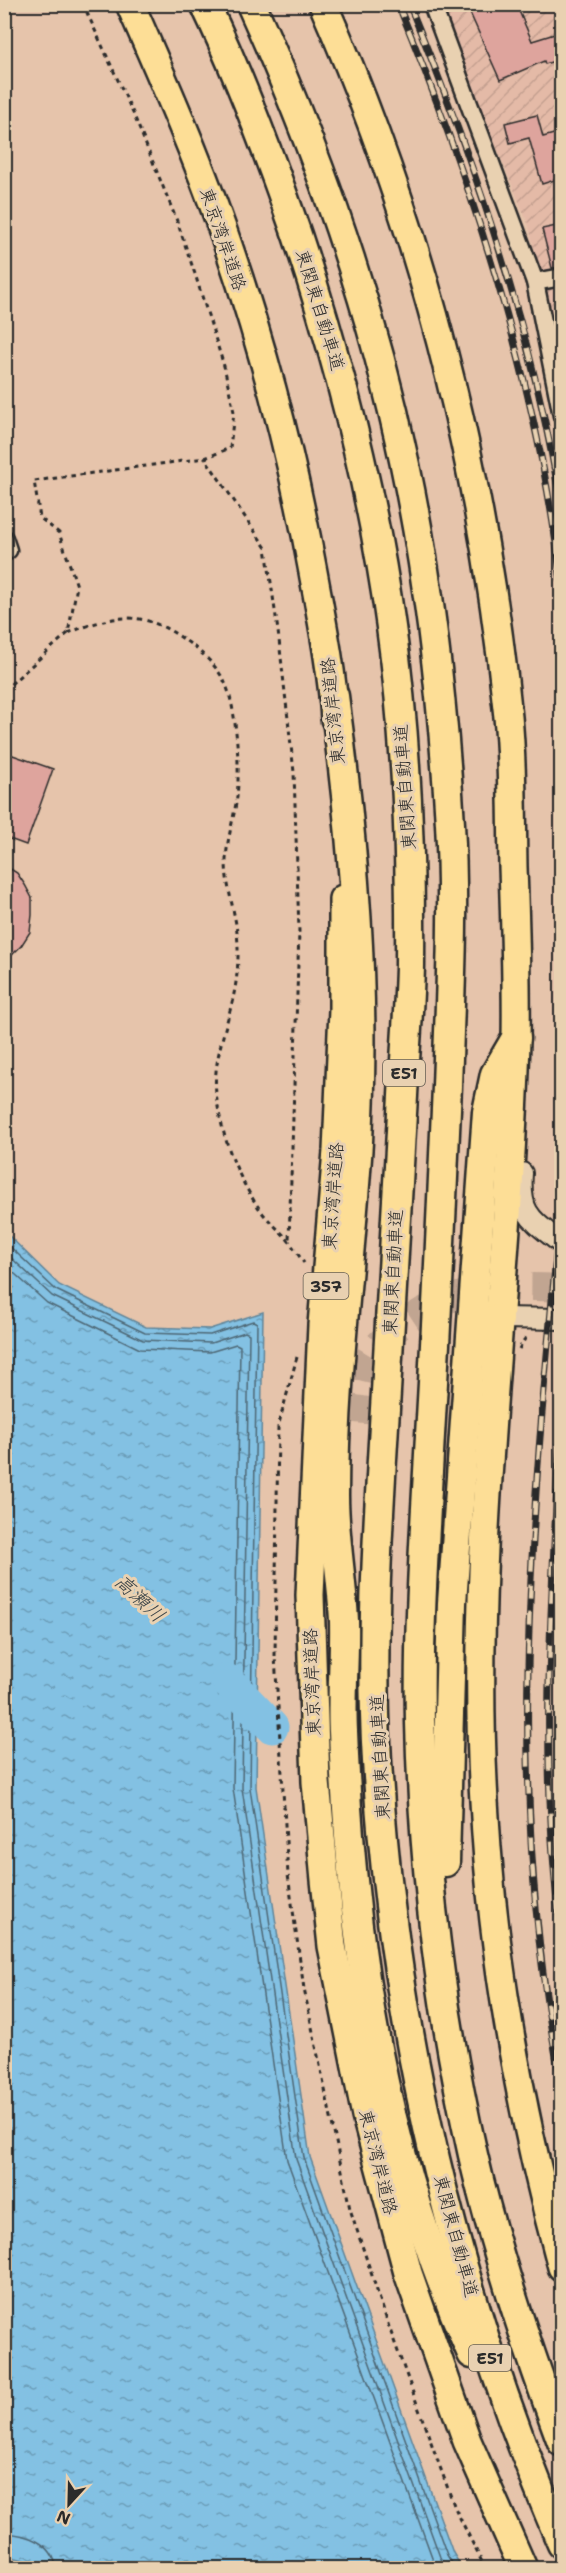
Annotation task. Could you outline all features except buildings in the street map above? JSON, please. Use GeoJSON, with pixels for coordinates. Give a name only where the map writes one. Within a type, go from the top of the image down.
{"type":"FeatureCollection","features":[{"type":"Feature","properties":{"kind":"highway","name":"東京湾岸道路"},"geometry":{"type":"LineString","coordinates":[[130,4],[223,230],[262,354],[294,474],[326,640],[334,696],[342,842],[343,1010],[337,1151],[322,1325],[310,1595],[316,1782],[325,1880],[332,1946],[366,2116],[408,2273],[467,2441],[524,2568]]}},
{"type":"Feature","properties":{"kind":"highway","name":"東関東自動車道"},"geometry":{"type":"LineString","coordinates":[[205,4],[224,43],[268,153],[336,359],[364,477],[392,631],[409,831],[410,971],[375,1598],[377,1759],[398,1969],[418,2085],[437,2166],[495,2376],[561,2544]]}},
{"type":"Feature","properties":{"kind":"highway","name":"東関東自動車道"},"geometry":{"type":"LineString","coordinates":[[251,4],[288,85],[322,172],[366,314],[407,473],[425,575],[440,694],[450,829],[451,976],[422,1600],[420,1721],[427,1858],[435,1944],[446,2016],[497,2242],[539,2380],[561,2442]]}},
{"type":"Feature","properties":{"kind":"highway"},"geometry":{"type":"LineString","coordinates":[[323,4],[345,53],[404,216],[429,294],[469,454],[497,619],[509,724],[516,1038],[483,1582],[483,1800],[493,1909],[513,2043],[528,2131],[561,2267]]}},
{"type":"Feature","properties":{"kind":"highway"},"geometry":{"type":"LineString","coordinates":[[334,696],[352,843],[360,964],[358,1140],[334,1496],[344,1622]]}},
{"type":"Feature","properties":{"kind":"highway"},"geometry":{"type":"LineString","coordinates":[[479,2160],[453,1971],[444,1842],[452,1603],[487,1112],[495,1074],[516,1038]]}},
{"type":"Feature","properties":{"kind":"highway"},"geometry":{"type":"LineString","coordinates":[[469,1373],[479,1329],[487,1322],[499,1318]]}},
{"type":"Feature","properties":{"kind":"highway"},"geometry":{"type":"LineString","coordinates":[[354,1423],[347,1496],[342,1726],[352,1885],[368,1994],[392,2120],[422,2230],[456,2318],[542,2500]]}},
{"type":"Feature","properties":{"kind":"street"},"geometry":{"type":"LineString","coordinates":[[432,4],[535,282],[561,416]]}},
{"type":"Feature","properties":{"kind":"street"},"geometry":{"type":"LineString","coordinates":[[535,282],[561,277]]}},
{"type":"Feature","properties":{"kind":"street"},"geometry":{"type":"LineString","coordinates":[[4,538],[8,550],[4,553]]}},
{"type":"Feature","properties":{"kind":"street"},"geometry":{"type":"LineString","coordinates":[[513,1101],[523,1124],[525,1138],[520,1195],[525,1210],[561,1244]]}},
{"type":"Feature","properties":{"kind":"street"},"geometry":{"type":"LineString","coordinates":[[499,1318],[561,1319]]}},
{"type":"Feature","properties":{"kind":"path"},"geometry":{"type":"LineString","coordinates":[[68,633],[77,586],[59,533],[40,519],[34,481],[205,458],[230,448],[234,412],[224,366],[177,221],[133,113],[83,4]]}},
{"type":"Feature","properties":{"kind":"path"},"geometry":{"type":"LineString","coordinates":[[205,458],[266,548],[294,772],[299,932],[289,1241]]}},
{"type":"Feature","properties":{"kind":"path"},"geometry":{"type":"LineString","coordinates":[[4,690],[68,633],[111,618],[125,616],[147,620],[169,629],[192,645],[215,666],[226,686],[234,724],[238,773],[226,858],[227,887],[234,914],[238,949],[231,1011],[216,1065],[216,1090],[226,1146],[260,1210],[289,1241],[305,1264]]}},
{"type":"Feature","properties":{"kind":"path"},"geometry":{"type":"LineString","coordinates":[[516,1356],[526,1340],[527,1318]]}},
{"type":"Feature","properties":{"kind":"path"},"geometry":{"type":"LineString","coordinates":[[298,1353],[278,1427],[275,1656],[288,1875],[304,1989],[350,2209],[389,2327],[455,2508],[485,2568]]}},
{"type":"Feature","properties":{"kind":"shaded area"},"geometry":{"type":"Polygon","coordinates":[[[438,5],[561,5],[561,376],[529,226],[438,5]]]}},
{"type":"Feature","properties":{"kind":"water"},"geometry":{"type":"Polygon","coordinates":[[[5,1232],[59,1285],[146,1327],[210,1329],[263,1312],[256,1787],[310,2157],[453,2553],[462,2568],[35,2568],[27,2561],[5,2555],[5,1232]]]}},
{"type":"Feature","properties":{"kind":"waterway","name":"高瀬川"},"geometry":{"type":"LineString","coordinates":[[227,1680],[272,1727]]}},
{"type":"Feature","properties":{"kind":"tunnel"},"geometry":{"type":"LineString","coordinates":[[354,1423],[360,1382],[368,1360],[379,1344],[403,1324],[441,1302],[479,1291],[519,1287],[562,1288]]}},
{"type":"Feature","properties":{"kind":"railway"},"geometry":{"type":"LineString","coordinates":[[398,4],[453,145],[500,292],[538,441],[552,516],[562,590]]}},
{"type":"Feature","properties":{"kind":"railway"},"geometry":{"type":"LineString","coordinates":[[409,4],[458,128],[501,254],[536,383],[562,513]]}},
{"type":"Feature","properties":{"kind":"railway"},"geometry":{"type":"LineString","coordinates":[[562,1194],[534,1529],[529,1641],[528,1753],[532,1865],[543,1976],[562,2087]]}},
{"type":"Feature","properties":{"kind":"railway"},"geometry":{"type":"LineString","coordinates":[[562,1393],[549,1668],[550,1806],[554,1874],[562,1943]]}}]}
